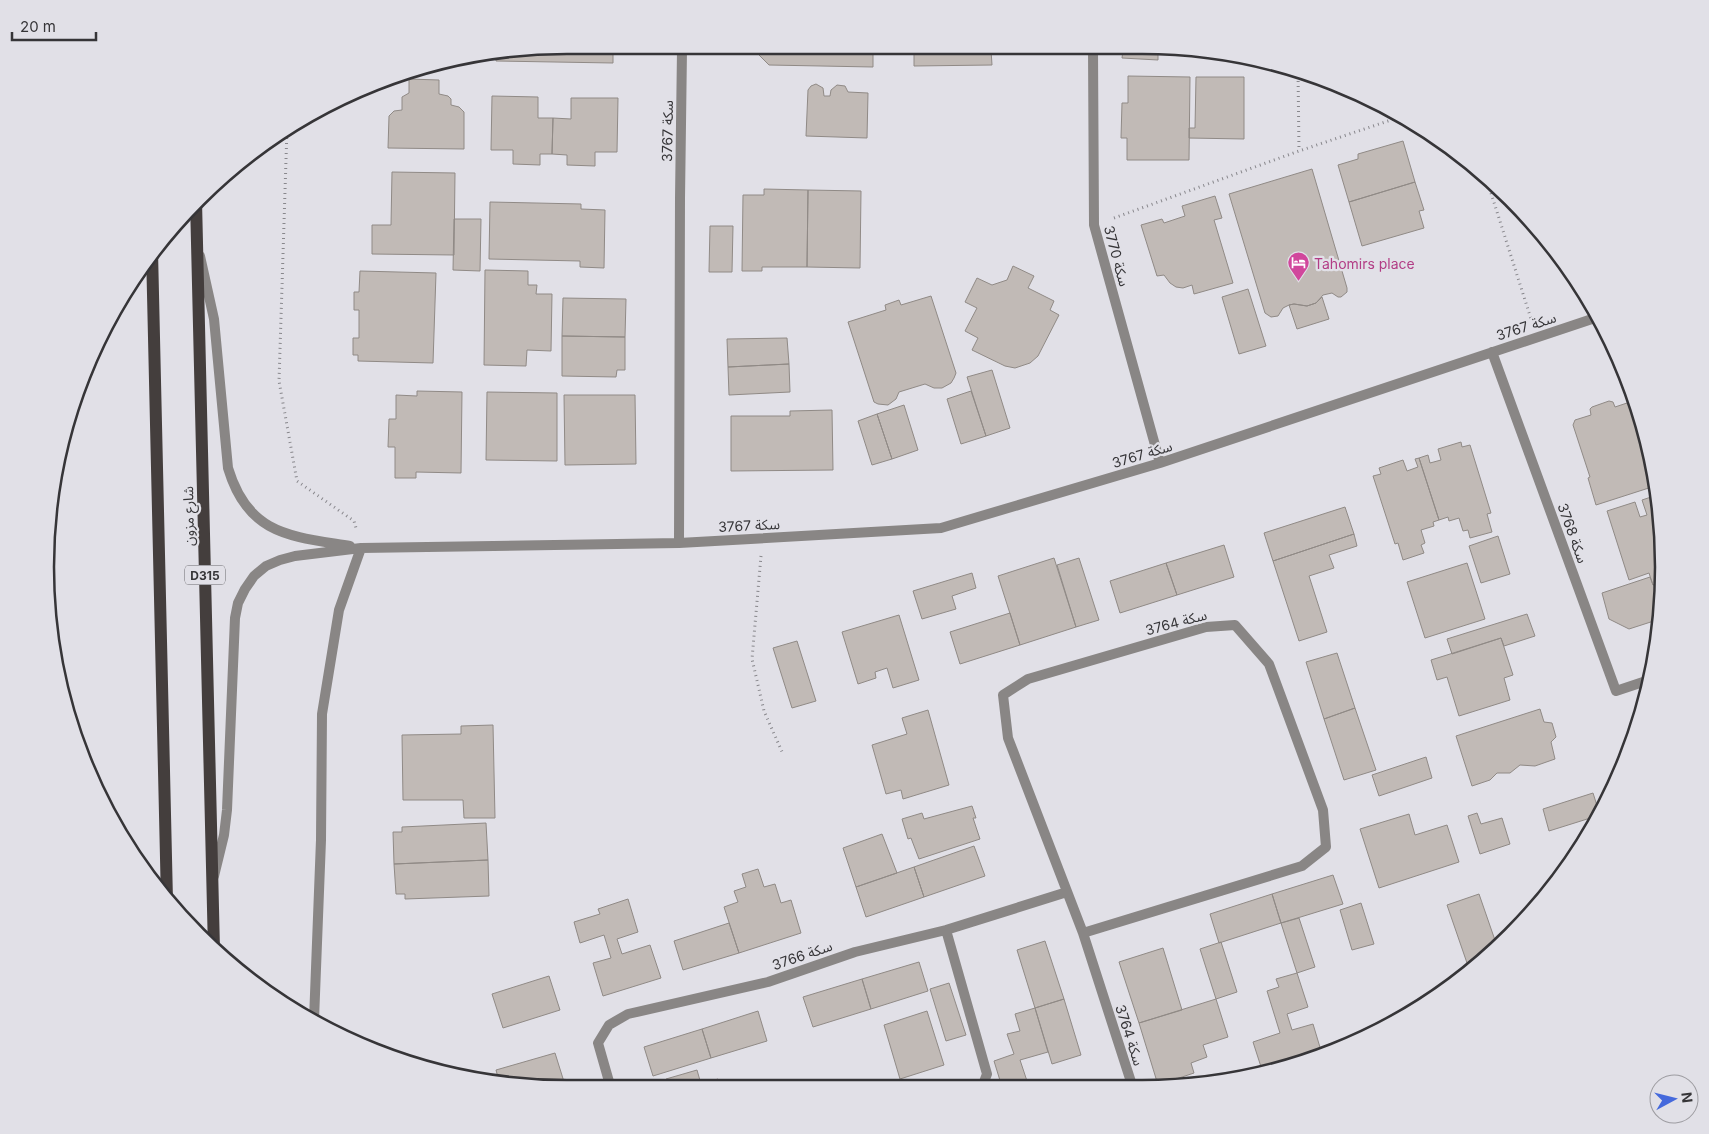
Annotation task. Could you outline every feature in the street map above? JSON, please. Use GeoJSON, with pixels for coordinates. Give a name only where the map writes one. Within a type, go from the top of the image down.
{"type":"FeatureCollection","features":[{"type":"Feature","properties":{"kind":"main road","name":"شارع مزون"},"geometry":{"type":"LineString","coordinates":[[196,212],[214,939]]}},
{"type":"Feature","properties":{"kind":"main road"},"geometry":{"type":"LineString","coordinates":[[152,265],[167,887]]}},
{"type":"Feature","properties":{"kind":"street","name":"سكة 3767"},"geometry":{"type":"LineString","coordinates":[[679,543],[682,54]]}},
{"type":"Feature","properties":{"kind":"street","name":"سكة 3770"},"geometry":{"type":"LineString","coordinates":[[1093,54],[1094,225],[1160,463]]}},
{"type":"Feature","properties":{"kind":"street"},"geometry":{"type":"LineString","coordinates":[[197,246],[214,319],[228,468],[237,492],[252,513],[265,524],[280,532],[297,537],[360,548]]}},
{"type":"Feature","properties":{"kind":"street","name":"سكة 3767"},"geometry":{"type":"LineString","coordinates":[[360,548],[679,543],[941,528],[1160,463],[1591,319]]}},
{"type":"Feature","properties":{"kind":"street","name":"سكة 3768"},"geometry":{"type":"LineString","coordinates":[[1492,352],[1616,691],[1642,682]]}},
{"type":"Feature","properties":{"kind":"street"},"geometry":{"type":"LineString","coordinates":[[212,884],[224,835],[227,810],[235,618],[238,603],[254,576],[266,566],[295,556],[360,548]]}},
{"type":"Feature","properties":{"kind":"street"},"geometry":{"type":"LineString","coordinates":[[314,1013],[321,840],[322,714],[339,610],[360,548]]}},
{"type":"Feature","properties":{"kind":"street","name":"سكة 3764"},"geometry":{"type":"LineString","coordinates":[[1083,933],[1302,866],[1326,847],[1323,810],[1269,664],[1236,625],[1206,626],[1028,679],[1003,695],[1008,738],[1083,933],[1130,1080]]}},
{"type":"Feature","properties":{"kind":"street","name":"سكة 3766"},"geometry":{"type":"LineString","coordinates":[[609,1080],[598,1043],[609,1025],[628,1014],[768,982],[855,952],[946,930],[1067,892]]}},
{"type":"Feature","properties":{"kind":"street"},"geometry":{"type":"LineString","coordinates":[[946,930],[986,1074],[984,1080]]}},
{"type":"Feature","properties":{"kind":"path"},"geometry":{"type":"LineString","coordinates":[[1298,78],[1299,151]]}},
{"type":"Feature","properties":{"kind":"path"},"geometry":{"type":"LineString","coordinates":[[1094,225],[1392,120]]}},
{"type":"Feature","properties":{"kind":"path"},"geometry":{"type":"LineString","coordinates":[[287,137],[279,380],[297,481],[354,521],[360,548]]}},
{"type":"Feature","properties":{"kind":"path"},"geometry":{"type":"LineString","coordinates":[[1490,190],[1536,337]]}},
{"type":"Feature","properties":{"kind":"path"},"geometry":{"type":"LineString","coordinates":[[763,538],[758,575],[752,660],[764,710],[783,754]]}},
{"type":"Feature","properties":{"kind":"shaded area"},"geometry":{"type":"Polygon","coordinates":[[[55,533],[55,601],[54,567],[55,533]]]}},
{"type":"Feature","properties":{"kind":"building"},"geometry":{"type":"Polygon","coordinates":[[[613,54],[613,63],[496,61],[496,59],[500,58],[533,55],[613,54]]]}},
{"type":"Feature","properties":{"kind":"building"},"geometry":{"type":"Polygon","coordinates":[[[758,54],[873,54],[873,67],[769,65],[758,54]]]}},
{"type":"Feature","properties":{"kind":"building"},"geometry":{"type":"Polygon","coordinates":[[[914,54],[991,54],[992,65],[914,66],[914,54]]]}},
{"type":"Feature","properties":{"kind":"building"},"geometry":{"type":"Polygon","coordinates":[[[1122,54],[1158,54],[1158,60],[1122,58],[1122,54]]]}},
{"type":"Feature","properties":{"kind":"building"},"geometry":{"type":"Polygon","coordinates":[[[1128,76],[1190,77],[1189,160],[1127,160],[1127,138],[1121,138],[1122,103],[1128,103],[1128,76]]]}},
{"type":"Feature","properties":{"kind":"building"},"geometry":{"type":"Polygon","coordinates":[[[1196,77],[1244,77],[1244,139],[1189,138],[1189,128],[1195,128],[1196,77]]]}},
{"type":"Feature","properties":{"kind":"building"},"geometry":{"type":"Polygon","coordinates":[[[409,79],[439,80],[439,94],[448,96],[451,99],[451,105],[459,107],[464,112],[464,149],[388,148],[389,116],[394,111],[402,110],[402,97],[409,93],[409,79]]]}},
{"type":"Feature","properties":{"kind":"building"},"geometry":{"type":"Polygon","coordinates":[[[816,84],[823,88],[824,96],[830,96],[831,90],[837,85],[845,86],[848,92],[868,93],[867,138],[806,136],[808,90],[816,84]]]}},
{"type":"Feature","properties":{"kind":"building"},"geometry":{"type":"Polygon","coordinates":[[[492,96],[538,97],[538,118],[553,118],[552,154],[540,154],[540,165],[513,164],[513,150],[491,150],[492,96]]]}},
{"type":"Feature","properties":{"kind":"building"},"geometry":{"type":"Polygon","coordinates":[[[571,98],[618,98],[617,152],[595,152],[595,166],[567,165],[567,155],[552,154],[553,118],[571,119],[571,98]]]}},
{"type":"Feature","properties":{"kind":"building"},"geometry":{"type":"Polygon","coordinates":[[[1403,141],[1415,182],[1349,202],[1338,165],[1358,159],[1358,154],[1403,141]]]}},
{"type":"Feature","properties":{"kind":"building"},"geometry":{"type":"Polygon","coordinates":[[[1312,169],[1347,292],[1341,297],[1332,293],[1323,295],[1316,303],[1307,306],[1289,305],[1283,308],[1278,316],[1271,317],[1265,313],[1229,194],[1312,169]]]}},
{"type":"Feature","properties":{"kind":"building"},"geometry":{"type":"Polygon","coordinates":[[[392,172],[455,173],[454,255],[372,254],[372,225],[391,225],[392,172]]]}},
{"type":"Feature","properties":{"kind":"building"},"geometry":{"type":"Polygon","coordinates":[[[1415,182],[1424,210],[1419,211],[1424,228],[1362,246],[1349,202],[1415,182]]]}},
{"type":"Feature","properties":{"kind":"building"},"geometry":{"type":"Polygon","coordinates":[[[764,189],[808,190],[807,267],[762,267],[762,271],[742,271],[743,195],[764,195],[764,189]]]}},
{"type":"Feature","properties":{"kind":"building"},"geometry":{"type":"Polygon","coordinates":[[[808,190],[861,191],[860,268],[807,267],[808,190]]]}},
{"type":"Feature","properties":{"kind":"building"},"geometry":{"type":"Polygon","coordinates":[[[1215,196],[1222,218],[1214,220],[1233,283],[1194,294],[1192,285],[1183,288],[1176,287],[1164,275],[1157,276],[1141,225],[1162,219],[1164,223],[1185,216],[1182,206],[1215,196]]]}},
{"type":"Feature","properties":{"kind":"building"},"geometry":{"type":"Polygon","coordinates":[[[490,202],[581,204],[581,209],[605,210],[604,268],[580,267],[580,261],[489,259],[490,202]]]}},
{"type":"Feature","properties":{"kind":"building"},"geometry":{"type":"Polygon","coordinates":[[[454,219],[481,219],[480,271],[453,270],[454,219]]]}},
{"type":"Feature","properties":{"kind":"building"},"geometry":{"type":"Polygon","coordinates":[[[710,226],[733,226],[732,272],[709,272],[710,226]]]}},
{"type":"Feature","properties":{"kind":"building"},"geometry":{"type":"Polygon","coordinates":[[[1013,266],[1034,276],[1028,288],[1054,301],[1050,310],[1059,315],[1038,356],[1030,363],[1015,368],[1005,366],[972,350],[978,338],[965,331],[977,308],[965,302],[977,278],[992,285],[1007,280],[1013,266]]]}},
{"type":"Feature","properties":{"kind":"building"},"geometry":{"type":"Polygon","coordinates":[[[485,270],[528,271],[528,285],[537,285],[536,294],[552,294],[551,351],[527,350],[526,366],[484,365],[485,270]]]}},
{"type":"Feature","properties":{"kind":"building"},"geometry":{"type":"Polygon","coordinates":[[[360,271],[436,273],[433,363],[358,361],[358,355],[353,355],[353,338],[359,338],[359,310],[354,310],[354,292],[359,292],[360,271]]]}},
{"type":"Feature","properties":{"kind":"building"},"geometry":{"type":"Polygon","coordinates":[[[1248,289],[1266,346],[1239,354],[1222,297],[1248,289]]]}},
{"type":"Feature","properties":{"kind":"building"},"geometry":{"type":"Polygon","coordinates":[[[931,296],[956,373],[954,378],[951,383],[942,388],[934,388],[925,384],[899,392],[896,399],[888,405],[874,402],[848,322],[886,310],[885,305],[899,300],[901,305],[931,296]]]}},
{"type":"Feature","properties":{"kind":"building"},"geometry":{"type":"Polygon","coordinates":[[[1322,297],[1329,319],[1297,329],[1289,305],[1307,306],[1316,303],[1322,297]]]}},
{"type":"Feature","properties":{"kind":"building"},"geometry":{"type":"Polygon","coordinates":[[[563,298],[626,299],[625,337],[562,336],[563,298]]]}},
{"type":"Feature","properties":{"kind":"building"},"geometry":{"type":"Polygon","coordinates":[[[562,336],[625,337],[625,370],[617,370],[616,377],[562,376],[562,336]]]}},
{"type":"Feature","properties":{"kind":"building"},"geometry":{"type":"Polygon","coordinates":[[[787,338],[789,364],[728,367],[727,339],[787,338]]]}},
{"type":"Feature","properties":{"kind":"building"},"geometry":{"type":"Polygon","coordinates":[[[789,364],[790,392],[729,395],[728,367],[789,364]]]}},
{"type":"Feature","properties":{"kind":"building"},"geometry":{"type":"Polygon","coordinates":[[[992,370],[1010,428],[986,436],[967,377],[992,370]]]}},
{"type":"Feature","properties":{"kind":"building"},"geometry":{"type":"Polygon","coordinates":[[[417,391],[462,392],[461,473],[416,472],[416,478],[395,478],[395,447],[388,447],[389,419],[396,419],[396,395],[417,396],[417,391]]]}},
{"type":"Feature","properties":{"kind":"building"},"geometry":{"type":"Polygon","coordinates":[[[971,391],[986,436],[961,444],[947,399],[971,391]]]}},
{"type":"Feature","properties":{"kind":"building"},"geometry":{"type":"Polygon","coordinates":[[[487,392],[557,393],[557,461],[486,460],[487,392]]]}},
{"type":"Feature","properties":{"kind":"building"},"geometry":{"type":"Polygon","coordinates":[[[564,395],[635,395],[636,464],[565,465],[564,395]]]}},
{"type":"Feature","properties":{"kind":"building"},"geometry":{"type":"Polygon","coordinates":[[[1609,401],[1613,402],[1615,407],[1628,403],[1638,434],[1649,488],[1596,505],[1588,478],[1590,477],[1573,425],[1575,420],[1591,415],[1590,409],[1609,401]]]}},
{"type":"Feature","properties":{"kind":"building"},"geometry":{"type":"Polygon","coordinates":[[[904,405],[918,450],[892,459],[877,414],[904,405]]]}},
{"type":"Feature","properties":{"kind":"building"},"geometry":{"type":"Polygon","coordinates":[[[832,410],[833,470],[731,471],[731,416],[790,416],[790,411],[832,410]]]}},
{"type":"Feature","properties":{"kind":"building"},"geometry":{"type":"Polygon","coordinates":[[[877,414],[892,459],[872,465],[858,421],[877,414]]]}},
{"type":"Feature","properties":{"kind":"building"},"geometry":{"type":"Polygon","coordinates":[[[1461,442],[1462,447],[1470,445],[1491,513],[1487,514],[1492,532],[1470,538],[1468,530],[1463,531],[1459,518],[1449,521],[1448,517],[1439,520],[1419,458],[1428,455],[1430,463],[1441,460],[1438,449],[1461,442]]]}},
{"type":"Feature","properties":{"kind":"building"},"geometry":{"type":"Polygon","coordinates":[[[1419,458],[1439,520],[1433,522],[1434,526],[1421,530],[1425,543],[1421,545],[1424,553],[1403,560],[1398,543],[1395,544],[1373,476],[1381,474],[1379,468],[1403,460],[1407,471],[1418,467],[1415,459],[1419,458]]]}},
{"type":"Feature","properties":{"kind":"building"},"geometry":{"type":"Polygon","coordinates":[[[1650,497],[1655,567],[1653,585],[1649,573],[1629,580],[1607,511],[1635,502],[1640,517],[1647,515],[1642,500],[1650,497]]]}},
{"type":"Feature","properties":{"kind":"building"},"geometry":{"type":"Polygon","coordinates":[[[1345,507],[1354,534],[1273,561],[1264,533],[1345,507]]]}},
{"type":"Feature","properties":{"kind":"building"},"geometry":{"type":"Polygon","coordinates":[[[1354,534],[1357,546],[1329,555],[1334,568],[1309,576],[1327,632],[1299,641],[1273,561],[1354,534]]]}},
{"type":"Feature","properties":{"kind":"building"},"geometry":{"type":"Polygon","coordinates":[[[1498,536],[1510,574],[1481,583],[1469,546],[1498,536]]]}},
{"type":"Feature","properties":{"kind":"building"},"geometry":{"type":"Polygon","coordinates":[[[1224,545],[1234,577],[1177,595],[1166,563],[1224,545]]]}},
{"type":"Feature","properties":{"kind":"building"},"geometry":{"type":"Polygon","coordinates":[[[1054,558],[1076,627],[1020,645],[998,576],[1054,558]]]}},
{"type":"Feature","properties":{"kind":"building"},"geometry":{"type":"Polygon","coordinates":[[[1079,558],[1099,620],[1076,627],[1057,565],[1079,558]]]}},
{"type":"Feature","properties":{"kind":"building"},"geometry":{"type":"Polygon","coordinates":[[[1166,563],[1177,595],[1120,613],[1110,581],[1166,563]]]}},
{"type":"Feature","properties":{"kind":"building"},"geometry":{"type":"Polygon","coordinates":[[[1467,563],[1485,619],[1425,638],[1407,582],[1467,563]]]}},
{"type":"Feature","properties":{"kind":"building"},"geometry":{"type":"Polygon","coordinates":[[[972,573],[976,588],[952,596],[956,609],[922,619],[913,591],[972,573]]]}},
{"type":"Feature","properties":{"kind":"building"},"geometry":{"type":"Polygon","coordinates":[[[1650,577],[1653,585],[1654,584],[1652,622],[1629,629],[1609,619],[1602,593],[1650,577]]]}},
{"type":"Feature","properties":{"kind":"building"},"geometry":{"type":"Polygon","coordinates":[[[1010,613],[1020,645],[960,664],[950,632],[1010,613]]]}},
{"type":"Feature","properties":{"kind":"building"},"geometry":{"type":"Polygon","coordinates":[[[1527,614],[1535,636],[1504,646],[1501,638],[1452,654],[1447,639],[1527,614]]]}},
{"type":"Feature","properties":{"kind":"building"},"geometry":{"type":"Polygon","coordinates":[[[899,615],[919,680],[893,688],[887,668],[875,672],[876,678],[858,684],[842,632],[899,615]]]}},
{"type":"Feature","properties":{"kind":"building"},"geometry":{"type":"Polygon","coordinates":[[[1501,638],[1513,675],[1504,678],[1510,700],[1459,716],[1447,677],[1437,680],[1431,660],[1501,638]]]}},
{"type":"Feature","properties":{"kind":"building"},"geometry":{"type":"Polygon","coordinates":[[[797,641],[816,701],[792,708],[773,648],[797,641]]]}},
{"type":"Feature","properties":{"kind":"building"},"geometry":{"type":"Polygon","coordinates":[[[1337,653],[1355,708],[1324,719],[1306,662],[1337,653]]]}},
{"type":"Feature","properties":{"kind":"building"},"geometry":{"type":"Polygon","coordinates":[[[1355,708],[1376,770],[1344,780],[1324,719],[1355,708]]]}},
{"type":"Feature","properties":{"kind":"building"},"geometry":{"type":"Polygon","coordinates":[[[1540,709],[1544,722],[1552,723],[1556,737],[1551,742],[1555,759],[1535,766],[1520,765],[1510,773],[1497,773],[1490,780],[1472,786],[1456,736],[1540,709]]]}},
{"type":"Feature","properties":{"kind":"building"},"geometry":{"type":"Polygon","coordinates":[[[928,710],[949,785],[903,799],[901,790],[886,794],[872,745],[907,734],[902,718],[928,710]]]}},
{"type":"Feature","properties":{"kind":"building"},"geometry":{"type":"Polygon","coordinates":[[[493,725],[495,818],[464,818],[463,800],[403,800],[402,735],[461,734],[461,726],[493,725]]]}},
{"type":"Feature","properties":{"kind":"building"},"geometry":{"type":"Polygon","coordinates":[[[1426,757],[1432,778],[1379,796],[1372,775],[1426,757]]]}},
{"type":"Feature","properties":{"kind":"building"},"geometry":{"type":"Polygon","coordinates":[[[1593,793],[1597,804],[1589,818],[1549,831],[1543,809],[1593,793]]]}},
{"type":"Feature","properties":{"kind":"building"},"geometry":{"type":"Polygon","coordinates":[[[972,806],[976,818],[973,818],[980,839],[919,859],[911,838],[908,839],[902,819],[922,813],[924,819],[972,806]]]}},
{"type":"Feature","properties":{"kind":"building"},"geometry":{"type":"Polygon","coordinates":[[[1477,813],[1481,824],[1502,818],[1510,844],[1480,854],[1468,816],[1477,813]]]}},
{"type":"Feature","properties":{"kind":"building"},"geometry":{"type":"Polygon","coordinates":[[[1409,814],[1415,835],[1447,825],[1459,862],[1379,888],[1360,829],[1409,814]]]}},
{"type":"Feature","properties":{"kind":"building"},"geometry":{"type":"Polygon","coordinates":[[[486,823],[488,860],[394,864],[393,832],[402,832],[402,827],[486,823]]]}},
{"type":"Feature","properties":{"kind":"building"},"geometry":{"type":"Polygon","coordinates":[[[882,834],[897,873],[856,887],[843,848],[882,834]]]}},
{"type":"Feature","properties":{"kind":"building"},"geometry":{"type":"Polygon","coordinates":[[[974,846],[985,876],[924,897],[914,867],[974,846]]]}},
{"type":"Feature","properties":{"kind":"building"},"geometry":{"type":"Polygon","coordinates":[[[488,860],[489,896],[405,899],[405,894],[396,894],[394,864],[488,860]]]}},
{"type":"Feature","properties":{"kind":"building"},"geometry":{"type":"Polygon","coordinates":[[[914,867],[924,897],[866,917],[856,887],[914,867]]]}},
{"type":"Feature","properties":{"kind":"building"},"geometry":{"type":"Polygon","coordinates":[[[758,869],[764,887],[775,884],[781,903],[791,900],[801,933],[739,953],[724,907],[738,902],[734,891],[746,887],[742,874],[758,869]]]}},
{"type":"Feature","properties":{"kind":"building"},"geometry":{"type":"Polygon","coordinates":[[[1333,875],[1343,904],[1281,923],[1272,894],[1333,875]]]}},
{"type":"Feature","properties":{"kind":"building"},"geometry":{"type":"Polygon","coordinates":[[[1272,894],[1281,923],[1219,943],[1210,914],[1272,894]]]}},
{"type":"Feature","properties":{"kind":"building"},"geometry":{"type":"Polygon","coordinates":[[[1479,894],[1495,939],[1467,963],[1447,905],[1479,894]]]}},
{"type":"Feature","properties":{"kind":"building"},"geometry":{"type":"Polygon","coordinates":[[[628,899],[638,932],[617,939],[622,954],[650,945],[661,978],[603,996],[593,963],[611,958],[604,935],[580,943],[574,922],[600,914],[598,909],[628,899]]]}},
{"type":"Feature","properties":{"kind":"building"},"geometry":{"type":"Polygon","coordinates":[[[1361,903],[1374,944],[1352,950],[1340,910],[1361,903]]]}},
{"type":"Feature","properties":{"kind":"building"},"geometry":{"type":"Polygon","coordinates":[[[1299,918],[1315,967],[1297,973],[1281,923],[1299,918]]]}},
{"type":"Feature","properties":{"kind":"building"},"geometry":{"type":"Polygon","coordinates":[[[729,923],[739,953],[683,970],[674,941],[729,923]]]}},
{"type":"Feature","properties":{"kind":"building"},"geometry":{"type":"Polygon","coordinates":[[[1045,941],[1064,999],[1035,1008],[1017,950],[1045,941]]]}},
{"type":"Feature","properties":{"kind":"building"},"geometry":{"type":"Polygon","coordinates":[[[1221,942],[1237,992],[1216,999],[1200,949],[1221,942]]]}},
{"type":"Feature","properties":{"kind":"building"},"geometry":{"type":"Polygon","coordinates":[[[1163,948],[1182,1010],[1139,1023],[1119,962],[1163,948]]]}},
{"type":"Feature","properties":{"kind":"building"},"geometry":{"type":"Polygon","coordinates":[[[919,962],[928,991],[871,1009],[862,979],[919,962]]]}},
{"type":"Feature","properties":{"kind":"building"},"geometry":{"type":"Polygon","coordinates":[[[1297,973],[1308,1007],[1287,1014],[1292,1030],[1313,1024],[1320,1048],[1261,1066],[1253,1042],[1280,1033],[1267,991],[1279,987],[1276,979],[1297,973]]]}},
{"type":"Feature","properties":{"kind":"building"},"geometry":{"type":"Polygon","coordinates":[[[549,976],[560,1010],[503,1028],[492,994],[549,976]]]}},
{"type":"Feature","properties":{"kind":"building"},"geometry":{"type":"Polygon","coordinates":[[[862,979],[871,1009],[813,1027],[803,997],[862,979]]]}},
{"type":"Feature","properties":{"kind":"building"},"geometry":{"type":"Polygon","coordinates":[[[949,983],[966,1035],[946,1041],[930,989],[949,983]]]}},
{"type":"Feature","properties":{"kind":"building"},"geometry":{"type":"Polygon","coordinates":[[[1064,999],[1081,1055],[1052,1064],[1035,1008],[1064,999]]]}},
{"type":"Feature","properties":{"kind":"building"},"geometry":{"type":"Polygon","coordinates":[[[1216,999],[1228,1037],[1203,1045],[1207,1057],[1191,1063],[1194,1073],[1176,1079],[1156,1080],[1139,1023],[1216,999]]]}},
{"type":"Feature","properties":{"kind":"building"},"geometry":{"type":"Polygon","coordinates":[[[1035,1008],[1048,1052],[1020,1060],[1027,1080],[1000,1080],[994,1061],[1014,1054],[1007,1034],[1020,1031],[1015,1014],[1035,1008]]]}},
{"type":"Feature","properties":{"kind":"building"},"geometry":{"type":"Polygon","coordinates":[[[758,1011],[767,1041],[711,1058],[702,1029],[758,1011]]]}},
{"type":"Feature","properties":{"kind":"building"},"geometry":{"type":"Polygon","coordinates":[[[927,1011],[944,1065],[900,1079],[884,1025],[927,1011]]]}},
{"type":"Feature","properties":{"kind":"building"},"geometry":{"type":"Polygon","coordinates":[[[702,1029],[711,1058],[653,1076],[644,1047],[702,1029]]]}},
{"type":"Feature","properties":{"kind":"building"},"geometry":{"type":"Polygon","coordinates":[[[555,1053],[563,1080],[500,1076],[497,1076],[496,1070],[555,1053]]]}},
{"type":"Feature","properties":{"kind":"building"},"geometry":{"type":"Polygon","coordinates":[[[697,1070],[700,1080],[666,1080],[697,1070]]]}},
{"type":"Feature","properties":{"kind":"place","name":"Tahomirs place"},"geometry":{"type":"Point","coordinates":[1298,282]}}]}
